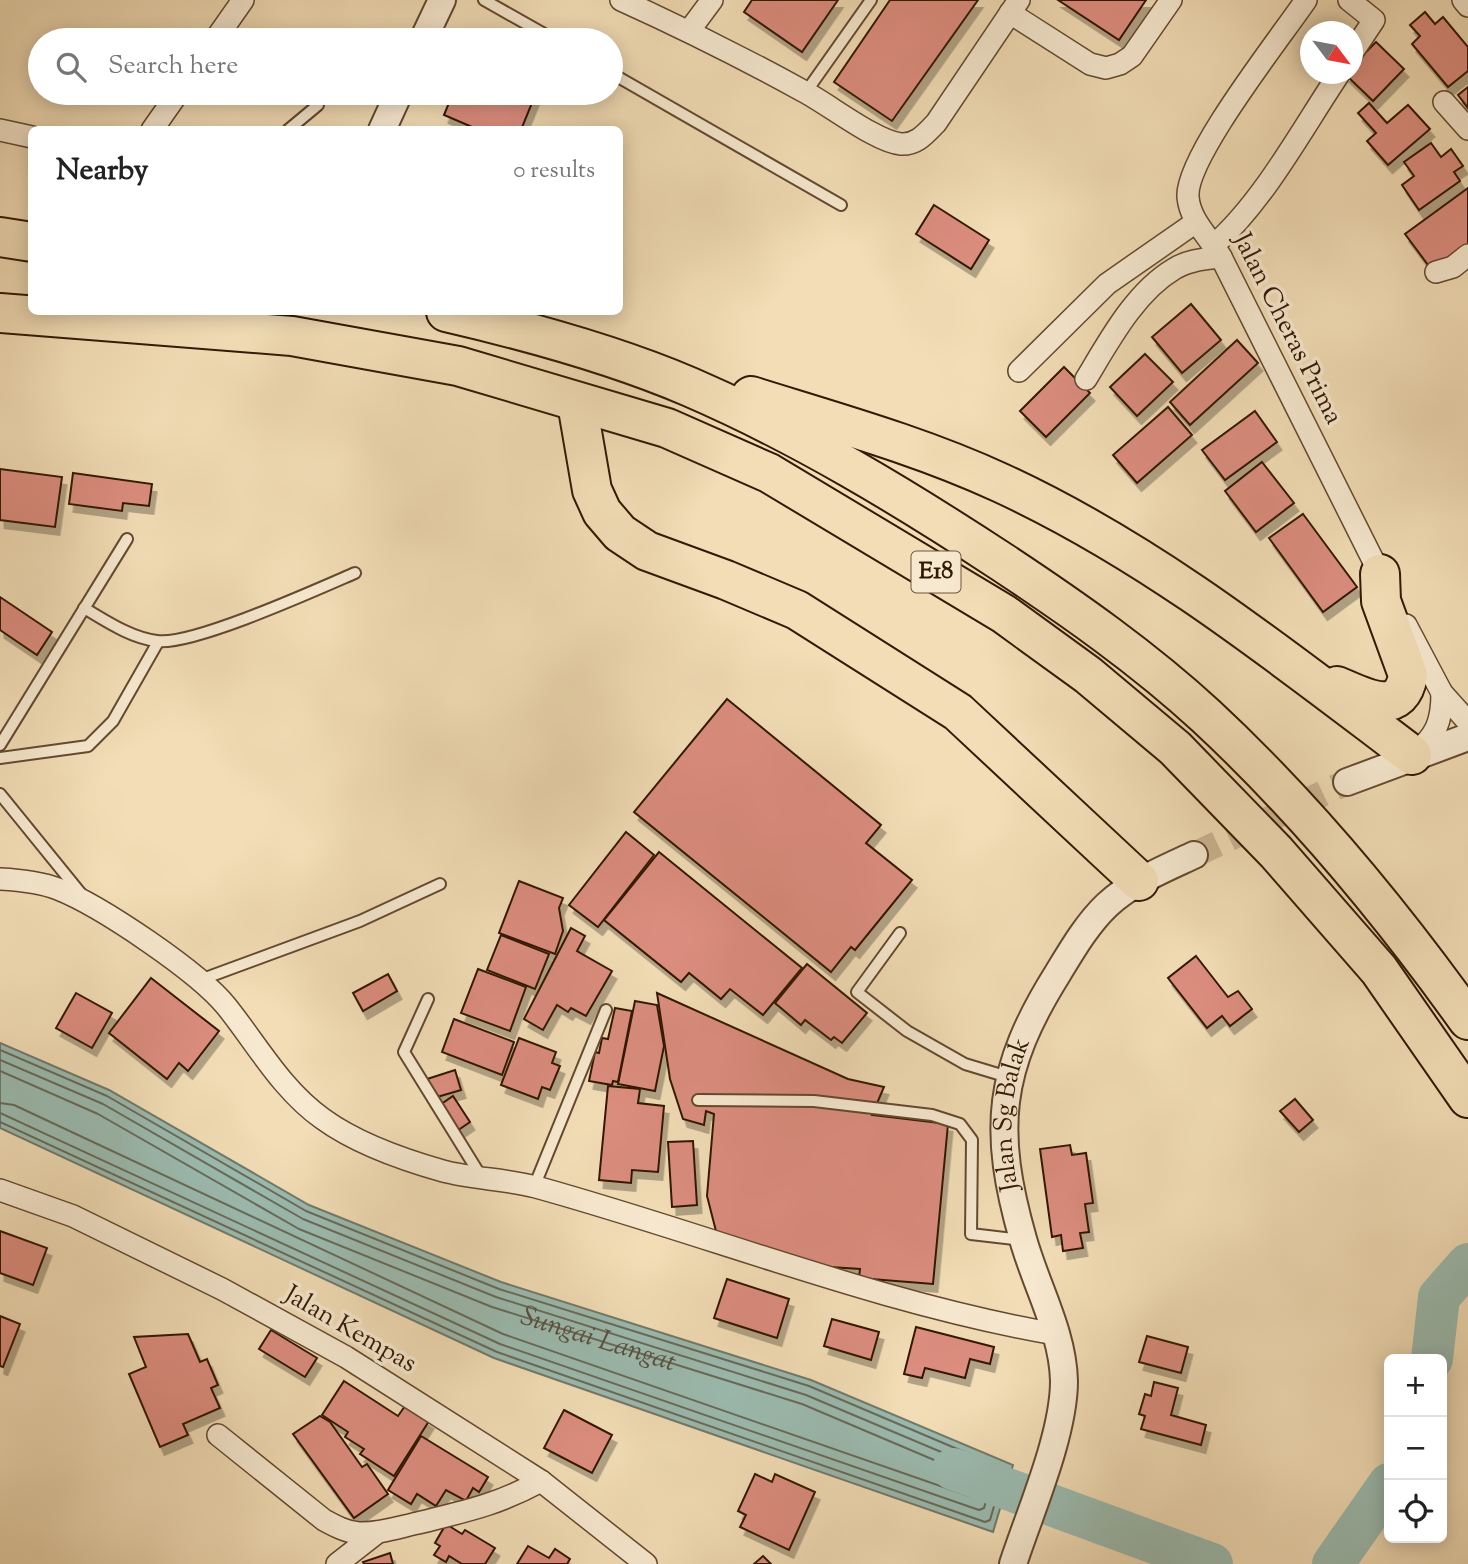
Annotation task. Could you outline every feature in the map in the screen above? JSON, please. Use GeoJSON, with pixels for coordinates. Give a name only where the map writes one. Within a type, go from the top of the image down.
{"type":"FeatureCollection","features":[{"type":"Feature","properties":{"kind":"highway"},"geometry":{"type":"LineString","coordinates":[[0,235],[28,241]]}},
{"type":"Feature","properties":{"kind":"highway","name":"E18"},"geometry":{"type":"LineString","coordinates":[[0,313],[292,336],[458,366],[667,428],[769,472],[1004,614],[1088,675],[1175,748],[1276,852],[1379,970],[1466,1095]]}},
{"type":"Feature","properties":{"kind":"highway","name":"E18"},"geometry":{"type":"LineString","coordinates":[[457,315],[609,358],[690,387],[799,441],[878,485],[955,532],[1119,643],[1206,716],[1290,801],[1377,898],[1468,1020]]}},
{"type":"Feature","properties":{"kind":"highway"},"geometry":{"type":"LineString","coordinates":[[690,387],[747,394],[920,450],[1001,483],[1089,528],[1169,577],[1412,755]]}},
{"type":"Feature","properties":{"kind":"highway"},"geometry":{"type":"LineString","coordinates":[[577,403],[592,490],[602,512],[620,533],[647,551],[726,580],[797,611],[958,712],[1139,881]]}},
{"type":"Feature","properties":{"kind":"highway"},"geometry":{"type":"LineString","coordinates":[[1300,671],[1376,702],[1388,701],[1406,686],[1408,675],[1381,601],[1380,574]]}},
{"type":"Feature","properties":{"kind":"street"},"geometry":{"type":"LineString","coordinates":[[223,28],[243,0]]}},
{"type":"Feature","properties":{"kind":"street"},"geometry":{"type":"LineString","coordinates":[[429,28],[442,0]]}},
{"type":"Feature","properties":{"kind":"street"},"geometry":{"type":"LineString","coordinates":[[621,0],[689,31],[806,92],[885,139],[900,144],[912,143],[936,123],[1015,6],[1090,64],[1106,68],[1120,65],[1132,56],[1171,0]]}},
{"type":"Feature","properties":{"kind":"street"},"geometry":{"type":"LineString","coordinates":[[689,31],[712,0]]}},
{"type":"Feature","properties":{"kind":"street","name":"Jalan Cheras Prima"},"geometry":{"type":"LineString","coordinates":[[1306,0],[1196,163],[1188,196],[1196,222],[1218,251],[1442,693],[1468,722]]}},
{"type":"Feature","properties":{"kind":"street"},"geometry":{"type":"LineString","coordinates":[[1463,0],[1468,6]]}},
{"type":"Feature","properties":{"kind":"street"},"geometry":{"type":"LineString","coordinates":[[1356,6],[1374,20],[1363,37]]}},
{"type":"Feature","properties":{"kind":"street"},"geometry":{"type":"LineString","coordinates":[[1086,379],[1123,321],[1156,281],[1175,268],[1218,251],[1332,84]]}},
{"type":"Feature","properties":{"kind":"street"},"geometry":{"type":"LineString","coordinates":[[1444,102],[1468,130]]}},
{"type":"Feature","properties":{"kind":"street"},"geometry":{"type":"LineString","coordinates":[[155,126],[170,105]]}},
{"type":"Feature","properties":{"kind":"street"},"geometry":{"type":"LineString","coordinates":[[384,126],[393,105]]}},
{"type":"Feature","properties":{"kind":"street"},"geometry":{"type":"LineString","coordinates":[[0,130],[28,136]]}},
{"type":"Feature","properties":{"kind":"street"},"geometry":{"type":"LineString","coordinates":[[1019,371],[1107,284],[1196,222]]}},
{"type":"Feature","properties":{"kind":"street"},"geometry":{"type":"LineString","coordinates":[[0,235],[28,234]]}},
{"type":"Feature","properties":{"kind":"street"},"geometry":{"type":"LineString","coordinates":[[1436,272],[1453,267],[1468,255]]}},
{"type":"Feature","properties":{"kind":"street"},"geometry":{"type":"LineString","coordinates":[[1412,755],[1430,740],[1438,728],[1442,714],[1442,693]]}},
{"type":"Feature","properties":{"kind":"street"},"geometry":{"type":"LineString","coordinates":[[1347,782],[1412,755],[1468,737]]}},
{"type":"Feature","properties":{"kind":"street","name":"Jalan Sg Balak"},"geometry":{"type":"LineString","coordinates":[[1013,1564],[1055,1435],[1064,1382],[1055,1334],[1023,1240],[1005,1160],[1004,1109],[1008,1077],[1037,1006],[1084,933],[1107,905],[1139,881],[1194,855]]}},
{"type":"Feature","properties":{"kind":"street"},"geometry":{"type":"LineString","coordinates":[[0,879],[22,880],[56,888],[88,903],[200,979],[228,1008],[287,1088],[324,1120],[368,1142],[443,1171],[534,1186],[936,1309],[1055,1334]]}},
{"type":"Feature","properties":{"kind":"street","name":"Jalan Kempas"},"geometry":{"type":"LineString","coordinates":[[0,1190],[73,1216],[222,1289],[346,1357],[541,1481],[646,1564]]}},
{"type":"Feature","properties":{"kind":"street"},"geometry":{"type":"LineString","coordinates":[[218,1435],[324,1520],[340,1529],[378,1532],[498,1503],[541,1481]]}},
{"type":"Feature","properties":{"kind":"street"},"geometry":{"type":"LineString","coordinates":[[337,1564],[378,1532]]}},
{"type":"Feature","properties":{"kind":"lane"},"geometry":{"type":"LineString","coordinates":[[484,0],[534,28]]}},
{"type":"Feature","properties":{"kind":"lane"},"geometry":{"type":"LineString","coordinates":[[806,92],[871,0]]}},
{"type":"Feature","properties":{"kind":"lane"},"geometry":{"type":"LineString","coordinates":[[623,80],[841,205]]}},
{"type":"Feature","properties":{"kind":"lane"},"geometry":{"type":"LineString","coordinates":[[293,126],[318,105]]}},
{"type":"Feature","properties":{"kind":"lane"},"geometry":{"type":"LineString","coordinates":[[0,745],[127,539]]}},
{"type":"Feature","properties":{"kind":"lane"},"geometry":{"type":"LineString","coordinates":[[84,608],[118,628],[158,642],[185,639],[295,599],[355,573]]}},
{"type":"Feature","properties":{"kind":"lane"},"geometry":{"type":"LineString","coordinates":[[0,758],[88,746],[113,721],[158,642]]}},
{"type":"Feature","properties":{"kind":"lane"},"geometry":{"type":"LineString","coordinates":[[0,794],[88,903]]}},
{"type":"Feature","properties":{"kind":"lane"},"geometry":{"type":"LineString","coordinates":[[200,979],[360,920],[440,884]]}},
{"type":"Feature","properties":{"kind":"lane"},"geometry":{"type":"LineString","coordinates":[[900,933],[857,992],[907,1031],[965,1064],[1008,1077]]}},
{"type":"Feature","properties":{"kind":"lane"},"geometry":{"type":"LineString","coordinates":[[428,999],[404,1052],[482,1178]]}},
{"type":"Feature","properties":{"kind":"lane"},"geometry":{"type":"LineString","coordinates":[[534,1186],[606,1010]]}},
{"type":"Feature","properties":{"kind":"lane"},"geometry":{"type":"LineString","coordinates":[[698,1100],[814,1101],[932,1115],[960,1124],[972,1140],[971,1234],[1023,1240]]}},
{"type":"Feature","properties":{"kind":"water"},"geometry":{"type":"Polygon","coordinates":[[[0,1043],[109,1090],[309,1205],[501,1282],[811,1380],[1013,1465],[993,1532],[494,1358],[0,1128],[0,1043]]]}},
{"type":"Feature","properties":{"kind":"building"},"geometry":{"type":"Polygon","coordinates":[[[752,0],[838,0],[802,52],[744,12],[752,0]]]}},
{"type":"Feature","properties":{"kind":"building"},"geometry":{"type":"Polygon","coordinates":[[[890,0],[978,0],[892,121],[834,82],[890,0]]]}},
{"type":"Feature","properties":{"kind":"building"},"geometry":{"type":"Polygon","coordinates":[[[1058,0],[1146,0],[1119,40],[1058,0]]]}},
{"type":"Feature","properties":{"kind":"building"},"geometry":{"type":"Polygon","coordinates":[[[1425,12],[1435,24],[1443,17],[1468,47],[1468,71],[1448,87],[1412,44],[1420,36],[1410,25],[1425,12]]]}},
{"type":"Feature","properties":{"kind":"building"},"geometry":{"type":"Polygon","coordinates":[[[1376,42],[1404,69],[1373,101],[1355,84],[1363,84],[1363,55],[1376,42]]]}},
{"type":"Feature","properties":{"kind":"building"},"geometry":{"type":"Polygon","coordinates":[[[1468,87],[1468,108],[1458,95],[1468,87]]]}},
{"type":"Feature","properties":{"kind":"building"},"geometry":{"type":"Polygon","coordinates":[[[1369,103],[1387,123],[1408,105],[1430,129],[1388,165],[1367,141],[1376,133],[1358,113],[1369,103]]]}},
{"type":"Feature","properties":{"kind":"building"},"geometry":{"type":"Polygon","coordinates":[[[448,105],[531,105],[523,126],[470,126],[444,115],[448,105]]]}},
{"type":"Feature","properties":{"kind":"building"},"geometry":{"type":"Polygon","coordinates":[[[1431,143],[1441,157],[1451,149],[1463,166],[1454,172],[1460,181],[1419,210],[1402,185],[1414,176],[1404,162],[1431,143]]]}},
{"type":"Feature","properties":{"kind":"building"},"geometry":{"type":"Polygon","coordinates":[[[1468,188],[1468,249],[1434,273],[1405,234],[1468,188]]]}},
{"type":"Feature","properties":{"kind":"building"},"geometry":{"type":"Polygon","coordinates":[[[934,205],[989,240],[971,269],[916,234],[934,205]]]}},
{"type":"Feature","properties":{"kind":"building"},"geometry":{"type":"Polygon","coordinates":[[[1191,304],[1221,340],[1182,373],[1152,337],[1191,304]]]}},
{"type":"Feature","properties":{"kind":"building"},"geometry":{"type":"Polygon","coordinates":[[[1237,340],[1258,363],[1190,425],[1170,402],[1237,340]]]}},
{"type":"Feature","properties":{"kind":"building"},"geometry":{"type":"Polygon","coordinates":[[[1145,354],[1173,382],[1137,416],[1110,387],[1145,354]]]}},
{"type":"Feature","properties":{"kind":"building"},"geometry":{"type":"Polygon","coordinates":[[[1064,367],[1090,393],[1046,437],[1020,411],[1064,367]]]}},
{"type":"Feature","properties":{"kind":"building"},"geometry":{"type":"Polygon","coordinates":[[[1168,407],[1192,435],[1137,483],[1113,455],[1168,407]]]}},
{"type":"Feature","properties":{"kind":"building"},"geometry":{"type":"Polygon","coordinates":[[[1255,411],[1277,442],[1225,480],[1202,450],[1255,411]]]}},
{"type":"Feature","properties":{"kind":"building"},"geometry":{"type":"Polygon","coordinates":[[[1262,462],[1294,503],[1256,532],[1225,491],[1262,462]]]}},
{"type":"Feature","properties":{"kind":"building"},"geometry":{"type":"Polygon","coordinates":[[[0,469],[62,477],[55,527],[0,520],[0,469]]]}},
{"type":"Feature","properties":{"kind":"building"},"geometry":{"type":"Polygon","coordinates":[[[73,473],[152,484],[149,506],[123,503],[122,511],[69,504],[73,473]]]}},
{"type":"Feature","properties":{"kind":"building"},"geometry":{"type":"Polygon","coordinates":[[[1303,514],[1357,587],[1323,612],[1269,538],[1303,514]]]}},
{"type":"Feature","properties":{"kind":"building"},"geometry":{"type":"Polygon","coordinates":[[[0,597],[52,632],[37,655],[0,630],[0,597]]]}},
{"type":"Feature","properties":{"kind":"building"},"geometry":{"type":"Polygon","coordinates":[[[727,699],[881,825],[866,843],[912,880],[855,950],[851,947],[831,972],[634,812],[727,699]]]}},
{"type":"Feature","properties":{"kind":"building"},"geometry":{"type":"Polygon","coordinates":[[[626,832],[654,855],[598,927],[569,905],[626,832]]]}},
{"type":"Feature","properties":{"kind":"building"},"geometry":{"type":"Polygon","coordinates":[[[659,852],[802,968],[763,1015],[730,989],[721,999],[689,973],[681,982],[604,920],[659,852]]]}},
{"type":"Feature","properties":{"kind":"building"},"geometry":{"type":"Polygon","coordinates":[[[519,881],[563,898],[559,908],[563,931],[555,954],[499,933],[519,881]]]}},
{"type":"Feature","properties":{"kind":"building"},"geometry":{"type":"Polygon","coordinates":[[[571,928],[585,936],[577,951],[612,971],[586,1016],[571,1008],[568,1012],[557,1005],[543,1030],[524,1019],[571,928]]]}},
{"type":"Feature","properties":{"kind":"building"},"geometry":{"type":"Polygon","coordinates":[[[501,935],[549,954],[535,989],[487,970],[501,935]]]}},
{"type":"Feature","properties":{"kind":"building"},"geometry":{"type":"Polygon","coordinates":[[[1196,956],[1228,997],[1238,991],[1252,1009],[1230,1026],[1222,1016],[1207,1028],[1168,978],[1196,956]]]}},
{"type":"Feature","properties":{"kind":"building"},"geometry":{"type":"Polygon","coordinates":[[[807,964],[867,1013],[842,1043],[834,1037],[831,1040],[805,1020],[801,1025],[775,1003],[807,964]]]}},
{"type":"Feature","properties":{"kind":"building"},"geometry":{"type":"Polygon","coordinates":[[[478,969],[526,987],[510,1031],[461,1013],[478,969]]]}},
{"type":"Feature","properties":{"kind":"building"},"geometry":{"type":"Polygon","coordinates":[[[388,974],[397,991],[363,1011],[353,993],[388,974]]]}},
{"type":"Feature","properties":{"kind":"building"},"geometry":{"type":"Polygon","coordinates":[[[151,978],[219,1031],[188,1071],[179,1063],[167,1079],[109,1033],[151,978]]]}},
{"type":"Feature","properties":{"kind":"building"},"geometry":{"type":"Polygon","coordinates":[[[76,993],[112,1013],[92,1048],[56,1028],[76,993]]]}},
{"type":"Feature","properties":{"kind":"building"},"geometry":{"type":"Polygon","coordinates":[[[657,993],[848,1079],[884,1087],[872,1115],[948,1124],[933,1284],[859,1278],[860,1269],[799,1265],[718,1239],[707,1196],[714,1114],[706,1111],[704,1125],[683,1119],[670,1079],[657,993]]]}},
{"type":"Feature","properties":{"kind":"building"},"geometry":{"type":"Polygon","coordinates":[[[635,1001],[657,1005],[664,1046],[655,1091],[618,1084],[635,1001]]]}},
{"type":"Feature","properties":{"kind":"building"},"geometry":{"type":"Polygon","coordinates":[[[615,1008],[632,1011],[618,1082],[613,1081],[612,1085],[589,1081],[595,1052],[599,1053],[602,1038],[608,1039],[615,1008]]]}},
{"type":"Feature","properties":{"kind":"building"},"geometry":{"type":"Polygon","coordinates":[[[454,1019],[514,1042],[502,1075],[442,1052],[454,1019]]]}},
{"type":"Feature","properties":{"kind":"building"},"geometry":{"type":"Polygon","coordinates":[[[519,1038],[556,1052],[552,1063],[560,1066],[550,1090],[542,1087],[538,1099],[501,1085],[519,1038]]]}},
{"type":"Feature","properties":{"kind":"building"},"geometry":{"type":"Polygon","coordinates":[[[455,1070],[461,1090],[427,1100],[421,1081],[455,1070]]]}},
{"type":"Feature","properties":{"kind":"building"},"geometry":{"type":"Polygon","coordinates":[[[608,1086],[640,1089],[638,1103],[664,1106],[658,1172],[632,1170],[631,1183],[599,1180],[608,1086]]]}},
{"type":"Feature","properties":{"kind":"building"},"geometry":{"type":"Polygon","coordinates":[[[453,1096],[470,1122],[451,1135],[434,1109],[453,1096]]]}},
{"type":"Feature","properties":{"kind":"building"},"geometry":{"type":"Polygon","coordinates":[[[1295,1099],[1313,1120],[1299,1132],[1280,1111],[1295,1099]]]}},
{"type":"Feature","properties":{"kind":"building"},"geometry":{"type":"Polygon","coordinates":[[[693,1141],[697,1205],[672,1207],[668,1142],[693,1141]]]}},
{"type":"Feature","properties":{"kind":"building"},"geometry":{"type":"Polygon","coordinates":[[[1070,1145],[1072,1155],[1086,1153],[1093,1203],[1085,1204],[1089,1232],[1080,1233],[1083,1248],[1063,1251],[1061,1235],[1052,1237],[1040,1149],[1070,1145]]]}},
{"type":"Feature","properties":{"kind":"building"},"geometry":{"type":"Polygon","coordinates":[[[0,1231],[47,1248],[33,1285],[0,1273],[0,1231]]]}},
{"type":"Feature","properties":{"kind":"building"},"geometry":{"type":"Polygon","coordinates":[[[727,1279],[789,1299],[777,1338],[714,1318],[727,1279]]]}},
{"type":"Feature","properties":{"kind":"building"},"geometry":{"type":"Polygon","coordinates":[[[0,1316],[20,1324],[3,1367],[0,1366],[0,1316]]]}},
{"type":"Feature","properties":{"kind":"building"},"geometry":{"type":"Polygon","coordinates":[[[832,1319],[879,1332],[871,1360],[824,1346],[832,1319]]]}},
{"type":"Feature","properties":{"kind":"building"},"geometry":{"type":"Polygon","coordinates":[[[916,1327],[994,1347],[990,1364],[970,1359],[965,1378],[925,1368],[922,1378],[904,1374],[916,1327]]]}},
{"type":"Feature","properties":{"kind":"building"},"geometry":{"type":"Polygon","coordinates":[[[271,1330],[317,1358],[305,1377],[259,1349],[271,1330]]]}},
{"type":"Feature","properties":{"kind":"building"},"geometry":{"type":"Polygon","coordinates":[[[188,1334],[200,1362],[207,1359],[218,1385],[211,1388],[220,1408],[183,1424],[188,1435],[160,1447],[129,1374],[146,1367],[134,1337],[188,1334]]]}},
{"type":"Feature","properties":{"kind":"building"},"geometry":{"type":"Polygon","coordinates":[[[1147,1336],[1188,1347],[1181,1373],[1139,1362],[1147,1336]]]}},
{"type":"Feature","properties":{"kind":"building"},"geometry":{"type":"Polygon","coordinates":[[[344,1381],[398,1416],[405,1406],[429,1421],[394,1476],[360,1454],[364,1449],[345,1437],[348,1432],[322,1415],[344,1381]]]}},
{"type":"Feature","properties":{"kind":"building"},"geometry":{"type":"Polygon","coordinates":[[[1154,1382],[1178,1388],[1171,1415],[1206,1425],[1201,1445],[1141,1429],[1145,1416],[1139,1414],[1145,1394],[1151,1396],[1154,1382]]]}},
{"type":"Feature","properties":{"kind":"building"},"geometry":{"type":"Polygon","coordinates":[[[564,1410],[612,1435],[592,1473],[544,1448],[564,1410]]]}},
{"type":"Feature","properties":{"kind":"building"},"geometry":{"type":"Polygon","coordinates":[[[320,1416],[330,1422],[362,1467],[367,1464],[388,1494],[354,1518],[293,1434],[320,1416]]]}},
{"type":"Feature","properties":{"kind":"building"},"geometry":{"type":"Polygon","coordinates":[[[421,1436],[488,1477],[479,1492],[473,1488],[466,1501],[446,1490],[436,1506],[417,1494],[411,1504],[388,1490],[421,1436]]]}},
{"type":"Feature","properties":{"kind":"building"},"geometry":{"type":"Polygon","coordinates":[[[755,1474],[772,1482],[775,1474],[815,1492],[789,1550],[740,1527],[746,1515],[738,1511],[755,1474]]]}},
{"type":"Feature","properties":{"kind":"building"},"geometry":{"type":"Polygon","coordinates":[[[446,1524],[462,1534],[465,1530],[495,1548],[485,1564],[462,1564],[449,1556],[446,1562],[434,1555],[440,1546],[435,1543],[446,1524]]]}},
{"type":"Feature","properties":{"kind":"building"},"geometry":{"type":"Polygon","coordinates":[[[528,1546],[549,1558],[555,1549],[570,1559],[567,1564],[517,1564],[528,1546]]]}},
{"type":"Feature","properties":{"kind":"building"},"geometry":{"type":"Polygon","coordinates":[[[390,1553],[393,1564],[363,1562],[390,1553]]]}},
{"type":"Feature","properties":{"kind":"building"},"geometry":{"type":"Polygon","coordinates":[[[763,1556],[771,1564],[754,1564],[763,1556]]]}},
{"type":"Feature","properties":{"kind":"waterway"},"geometry":{"type":"LineString","coordinates":[[1433,1354],[1439,1297],[1468,1264]]}},
{"type":"Feature","properties":{"kind":"waterway","name":"Sungai Langat"},"geometry":{"type":"LineString","coordinates":[[953,1469],[1212,1564]]}},
{"type":"Feature","properties":{"kind":"waterway"},"geometry":{"type":"LineString","coordinates":[[1333,1564],[1384,1491]]}},
{"type":"Feature","properties":{"kind":"tunnel"},"geometry":{"type":"LineString","coordinates":[[1194,855],[1347,782]]}}]}
